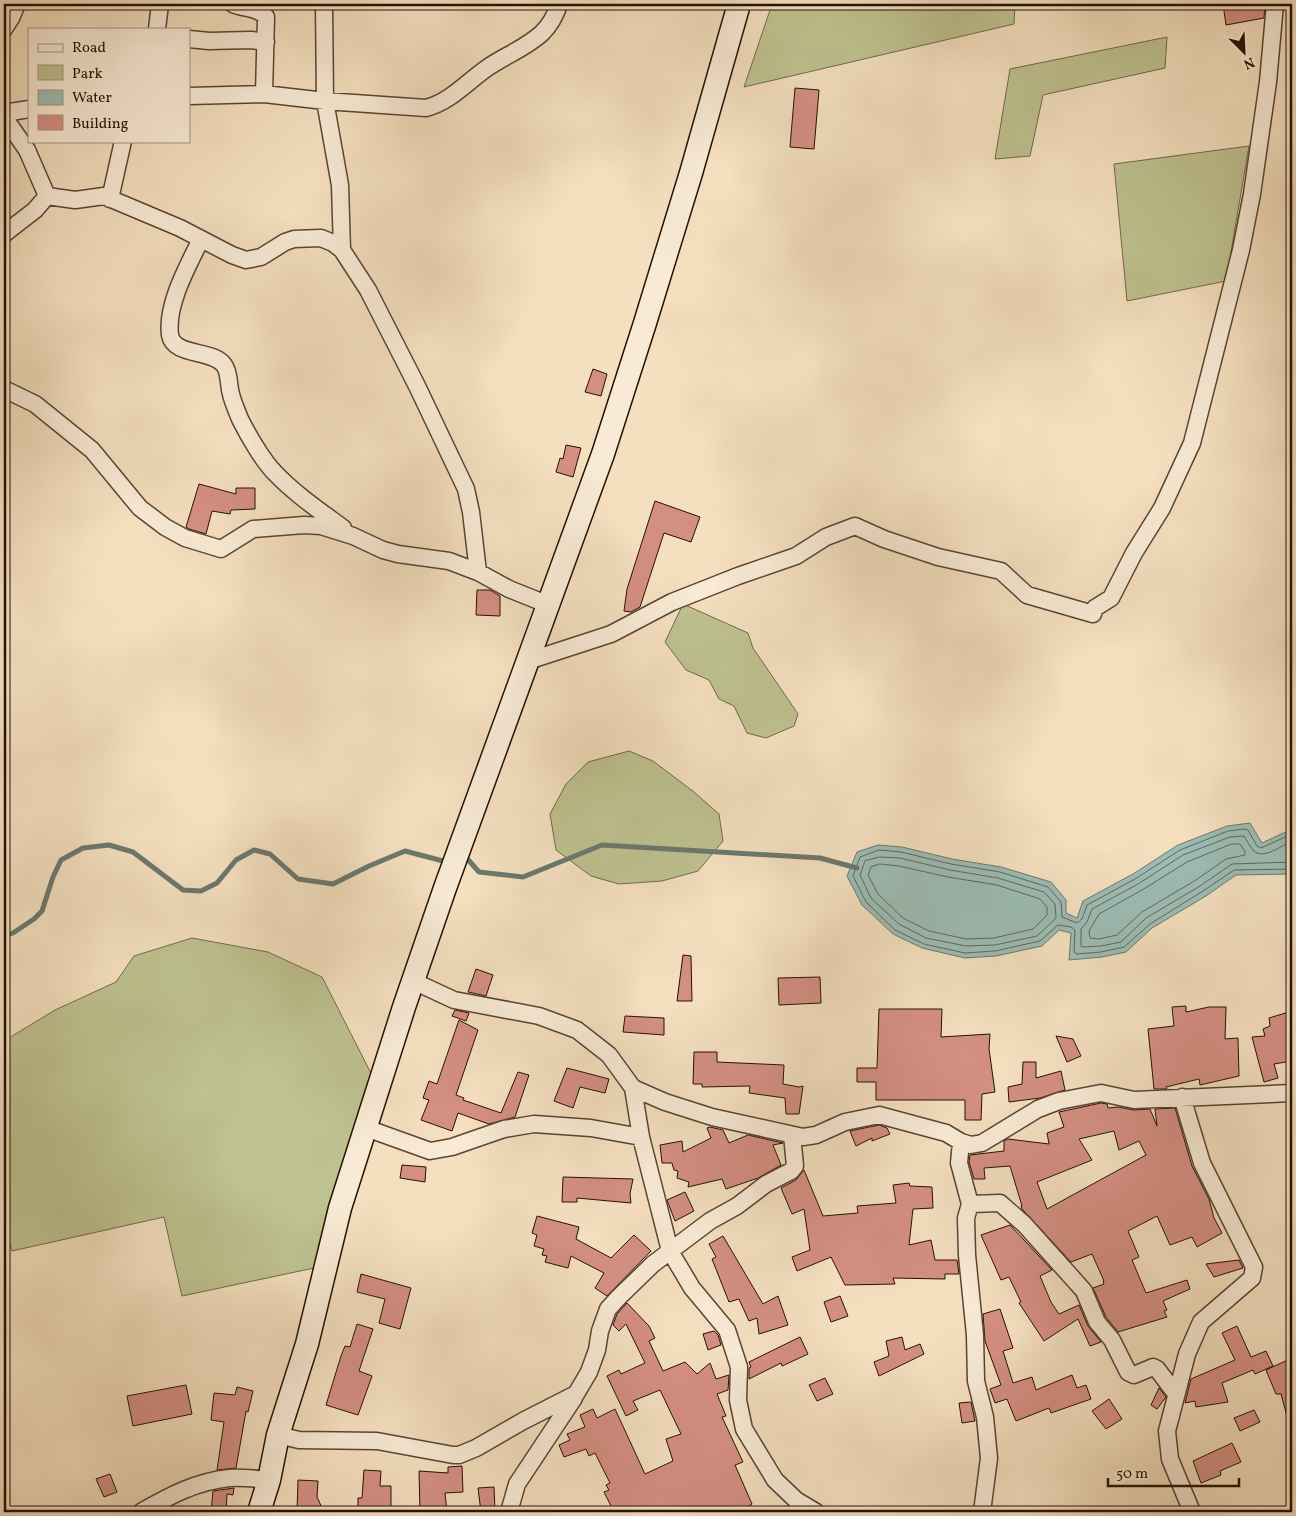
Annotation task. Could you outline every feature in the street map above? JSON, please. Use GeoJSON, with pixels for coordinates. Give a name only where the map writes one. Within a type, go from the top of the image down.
{"type":"FeatureCollection","features":[{"type":"Feature","properties":{"kind":"street"},"geometry":{"type":"LineString","coordinates":[[4,29],[12,18],[17,4]]}},
{"type":"Feature","properties":{"kind":"street"},"geometry":{"type":"LineString","coordinates":[[157,28],[160,4]]}},
{"type":"Feature","properties":{"kind":"street"},"geometry":{"type":"LineString","coordinates":[[233,4],[245,9],[261,11],[266,17],[264,94]]}},
{"type":"Feature","properties":{"kind":"street"},"geometry":{"type":"LineString","coordinates":[[324,4],[326,101],[340,185],[342,250]]}},
{"type":"Feature","properties":{"kind":"street"},"geometry":{"type":"LineString","coordinates":[[190,96],[264,94],[326,101],[426,108],[444,101],[486,68],[543,32],[556,14],[559,4]]}},
{"type":"Feature","properties":{"kind":"street"},"geometry":{"type":"LineString","coordinates":[[259,1512],[269,1480],[278,1435],[307,1344],[340,1208],[444,888],[603,454],[691,173],[739,4]]}},
{"type":"Feature","properties":{"kind":"street"},"geometry":{"type":"LineString","coordinates":[[528,661],[611,634],[672,602],[796,556],[826,537],[855,526],[884,539],[938,557],[1000,570],[1027,595],[1093,614],[1095,608],[1111,598],[1134,553],[1162,508],[1192,444],[1241,250],[1252,194],[1268,82],[1275,4]]}},
{"type":"Feature","properties":{"kind":"street"},"geometry":{"type":"LineString","coordinates":[[190,38],[208,41],[251,40],[266,42]]}},
{"type":"Feature","properties":{"kind":"street"},"geometry":{"type":"LineString","coordinates":[[4,113],[28,109]]}},
{"type":"Feature","properties":{"kind":"street"},"geometry":{"type":"LineString","coordinates":[[4,117],[27,150],[47,196]]}},
{"type":"Feature","properties":{"kind":"street"},"geometry":{"type":"LineString","coordinates":[[110,199],[123,142]]}},
{"type":"Feature","properties":{"kind":"street"},"geometry":{"type":"LineString","coordinates":[[47,196],[75,200],[104,196],[180,228],[232,255],[246,260],[261,257],[285,242],[294,239],[321,238],[342,250],[368,290],[417,386],[466,489],[471,512],[478,572]]}},
{"type":"Feature","properties":{"kind":"street"},"geometry":{"type":"LineString","coordinates":[[4,234],[35,210],[47,196]]}},
{"type":"Feature","properties":{"kind":"street"},"geometry":{"type":"LineString","coordinates":[[201,239],[176,294],[170,324],[170,337],[174,344],[180,348],[220,360],[228,374],[230,393],[246,431],[274,472],[309,503],[353,536]]}},
{"type":"Feature","properties":{"kind":"street"},"geometry":{"type":"LineString","coordinates":[[4,389],[35,404],[92,450],[140,508],[164,527],[185,538],[221,549],[253,529],[304,525],[321,526],[353,536],[398,554],[449,561],[478,572],[510,589],[549,605]]}},
{"type":"Feature","properties":{"kind":"street"},"geometry":{"type":"LineString","coordinates":[[413,981],[454,1000],[540,1016],[576,1030],[609,1055],[633,1088],[641,1137],[670,1251],[692,1288],[727,1330],[739,1367],[738,1400],[744,1428],[775,1480],[796,1500],[816,1512]]}},
{"type":"Feature","properties":{"kind":"street"},"geometry":{"type":"LineString","coordinates":[[633,1088],[665,1102],[712,1117],[803,1137],[816,1135],[845,1122],[879,1115],[946,1133],[961,1142],[972,1145],[982,1143],[1038,1109],[1058,1101],[1101,1094],[1134,1100],[1292,1093]]}},
{"type":"Feature","properties":{"kind":"street"},"geometry":{"type":"LineString","coordinates":[[1182,1097],[1202,1163],[1254,1267],[1252,1278],[1201,1322],[1187,1354],[1176,1394],[1167,1431],[1170,1459],[1192,1512]]}},
{"type":"Feature","properties":{"kind":"street"},"geometry":{"type":"LineString","coordinates":[[366,1128],[430,1151],[504,1129],[534,1124],[591,1128],[641,1137]]}},
{"type":"Feature","properties":{"kind":"street"},"geometry":{"type":"LineString","coordinates":[[509,1512],[517,1484],[576,1394],[588,1372],[608,1309],[647,1270],[670,1251],[710,1221],[738,1206],[766,1184],[791,1171],[795,1166],[792,1135]]}},
{"type":"Feature","properties":{"kind":"street"},"geometry":{"type":"LineString","coordinates":[[961,1142],[958,1163],[970,1204],[966,1218],[967,1256],[975,1335],[976,1381],[985,1418],[989,1458],[982,1512]]}},
{"type":"Feature","properties":{"kind":"street"},"geometry":{"type":"LineString","coordinates":[[970,1204],[1000,1203],[1024,1224],[1084,1291],[1098,1322],[1112,1340],[1128,1372],[1134,1375],[1152,1367],[1157,1369],[1176,1394]]}},
{"type":"Feature","properties":{"kind":"street"},"geometry":{"type":"LineString","coordinates":[[278,1435],[299,1440],[377,1441],[459,1455],[476,1448],[576,1394]]}},
{"type":"Feature","properties":{"kind":"street"},"geometry":{"type":"LineString","coordinates":[[141,1512],[174,1494],[206,1482],[232,1478],[269,1480]]}},
{"type":"Feature","properties":{"kind":"green space"},"geometry":{"type":"Polygon","coordinates":[[[772,4],[1015,4],[1014,24],[744,87],[772,4]]]}},
{"type":"Feature","properties":{"kind":"green space"},"geometry":{"type":"Polygon","coordinates":[[[1167,37],[1165,68],[1043,95],[1030,156],[995,159],[1010,69],[1167,37]]]}},
{"type":"Feature","properties":{"kind":"green space"},"geometry":{"type":"Polygon","coordinates":[[[1249,146],[1226,281],[1127,301],[1114,164],[1249,146]]]}},
{"type":"Feature","properties":{"kind":"green space"},"geometry":{"type":"Polygon","coordinates":[[[683,604],[748,633],[753,648],[798,714],[794,726],[766,738],[747,733],[734,706],[719,699],[709,680],[686,670],[665,642],[683,604]]]}},
{"type":"Feature","properties":{"kind":"green space"},"geometry":{"type":"Polygon","coordinates":[[[629,751],[653,761],[694,792],[719,814],[723,841],[698,871],[662,881],[619,884],[591,876],[556,850],[550,814],[566,784],[588,762],[629,751]]]}},
{"type":"Feature","properties":{"kind":"green space"},"geometry":{"type":"Polygon","coordinates":[[[192,938],[268,952],[322,977],[380,1091],[319,1267],[182,1296],[164,1217],[12,1251],[4,1224],[4,1041],[55,1010],[116,982],[134,956],[192,938]]]}},
{"type":"Feature","properties":{"kind":"water"},"geometry":{"type":"Polygon","coordinates":[[[1250,823],[1262,843],[1292,829],[1292,874],[1236,875],[1206,896],[1152,928],[1126,952],[1102,957],[1069,960],[1071,933],[1059,930],[1042,946],[996,956],[965,958],[922,948],[893,934],[862,905],[847,876],[857,852],[878,845],[902,847],[952,859],[1001,867],[1051,882],[1066,900],[1066,913],[1077,918],[1083,901],[1133,874],[1178,845],[1227,826],[1250,823]]]}},
{"type":"Feature","properties":{"kind":"building"},"geometry":{"type":"Polygon","coordinates":[[[1223,4],[1265,4],[1264,18],[1226,25],[1223,4]]]}},
{"type":"Feature","properties":{"kind":"building"},"geometry":{"type":"Polygon","coordinates":[[[795,88],[819,90],[814,149],[790,147],[795,88]]]}},
{"type":"Feature","properties":{"kind":"building"},"geometry":{"type":"Polygon","coordinates":[[[593,369],[607,374],[601,396],[585,392],[593,369]]]}},
{"type":"Feature","properties":{"kind":"building"},"geometry":{"type":"Polygon","coordinates":[[[566,445],[581,448],[573,477],[556,472],[560,458],[563,459],[566,445]]]}},
{"type":"Feature","properties":{"kind":"building"},"geometry":{"type":"Polygon","coordinates":[[[199,484],[236,494],[236,488],[255,488],[255,509],[231,510],[230,514],[212,511],[206,534],[189,529],[186,527],[199,484]]]}},
{"type":"Feature","properties":{"kind":"building"},"geometry":{"type":"Polygon","coordinates":[[[655,501],[700,517],[691,542],[664,533],[640,607],[631,612],[624,611],[627,589],[655,501]]]}},
{"type":"Feature","properties":{"kind":"building"},"geometry":{"type":"Polygon","coordinates":[[[477,590],[490,590],[500,596],[500,616],[476,615],[477,590]]]}},
{"type":"Feature","properties":{"kind":"building"},"geometry":{"type":"Polygon","coordinates":[[[683,955],[691,956],[692,1001],[677,1001],[683,955]]]}},
{"type":"Feature","properties":{"kind":"building"},"geometry":{"type":"Polygon","coordinates":[[[476,969],[493,975],[486,996],[468,992],[476,969]]]}},
{"type":"Feature","properties":{"kind":"building"},"geometry":{"type":"Polygon","coordinates":[[[820,977],[821,1003],[779,1005],[778,978],[820,977]]]}},
{"type":"Feature","properties":{"kind":"building"},"geometry":{"type":"Polygon","coordinates":[[[1186,1006],[1186,1012],[1209,1007],[1226,1007],[1225,1039],[1238,1038],[1239,1076],[1200,1085],[1199,1079],[1166,1087],[1167,1089],[1154,1089],[1148,1029],[1174,1026],[1172,1007],[1186,1006]]]}},
{"type":"Feature","properties":{"kind":"building"},"geometry":{"type":"Polygon","coordinates":[[[879,1009],[942,1009],[941,1037],[990,1034],[989,1049],[995,1092],[982,1094],[981,1120],[965,1120],[965,1100],[876,1100],[876,1082],[857,1082],[857,1068],[877,1068],[879,1009]]]}},
{"type":"Feature","properties":{"kind":"building"},"geometry":{"type":"Polygon","coordinates":[[[455,1010],[469,1013],[466,1021],[452,1016],[455,1010]]]}},
{"type":"Feature","properties":{"kind":"building"},"geometry":{"type":"Polygon","coordinates":[[[1292,1011],[1292,1061],[1274,1064],[1278,1078],[1264,1082],[1252,1037],[1265,1036],[1263,1029],[1270,1026],[1269,1018],[1292,1011]]]}},
{"type":"Feature","properties":{"kind":"building"},"geometry":{"type":"Polygon","coordinates":[[[625,1016],[664,1018],[664,1035],[623,1032],[625,1016]]]}},
{"type":"Feature","properties":{"kind":"building"},"geometry":{"type":"Polygon","coordinates":[[[459,1020],[478,1030],[456,1095],[464,1098],[463,1100],[501,1113],[518,1072],[529,1075],[515,1117],[489,1124],[458,1113],[452,1131],[421,1120],[429,1100],[423,1098],[429,1081],[437,1084],[459,1020]]]}},
{"type":"Feature","properties":{"kind":"building"},"geometry":{"type":"Polygon","coordinates":[[[1056,1036],[1073,1039],[1081,1056],[1067,1062],[1056,1036]]]}},
{"type":"Feature","properties":{"kind":"building"},"geometry":{"type":"Polygon","coordinates":[[[694,1052],[717,1052],[717,1062],[784,1065],[783,1084],[803,1086],[799,1114],[786,1114],[785,1098],[749,1093],[750,1086],[702,1087],[702,1084],[693,1084],[694,1052]]]}},
{"type":"Feature","properties":{"kind":"building"},"geometry":{"type":"Polygon","coordinates":[[[1023,1062],[1036,1062],[1036,1078],[1061,1071],[1065,1090],[1040,1098],[1009,1102],[1008,1087],[1022,1084],[1023,1062]]]}},
{"type":"Feature","properties":{"kind":"building"},"geometry":{"type":"Polygon","coordinates":[[[567,1068],[609,1079],[605,1093],[580,1087],[573,1108],[554,1101],[567,1068]]]}},
{"type":"Feature","properties":{"kind":"building"},"geometry":{"type":"Polygon","coordinates":[[[1101,1103],[1107,1104],[1108,1108],[1150,1109],[1157,1126],[1155,1109],[1175,1108],[1192,1166],[1209,1199],[1214,1218],[1222,1233],[1197,1247],[1192,1237],[1170,1245],[1157,1216],[1128,1231],[1139,1257],[1132,1260],[1146,1293],[1187,1280],[1190,1289],[1163,1301],[1167,1310],[1164,1311],[1167,1317],[1118,1332],[1106,1317],[1093,1288],[1104,1284],[1104,1281],[1092,1254],[1071,1262],[1022,1209],[1010,1166],[984,1168],[985,1179],[974,1179],[969,1162],[970,1155],[1004,1151],[1004,1141],[1008,1139],[1049,1144],[1047,1133],[1064,1127],[1059,1112],[1101,1103]],[[1114,1131],[1079,1139],[1092,1160],[1037,1182],[1047,1209],[1146,1155],[1139,1141],[1119,1150],[1114,1131]]]}},
{"type":"Feature","properties":{"kind":"building"},"geometry":{"type":"Polygon","coordinates":[[[879,1125],[887,1128],[890,1134],[872,1141],[872,1138],[856,1146],[850,1131],[879,1125]]]}},
{"type":"Feature","properties":{"kind":"building"},"geometry":{"type":"Polygon","coordinates":[[[707,1128],[723,1130],[729,1143],[748,1135],[783,1143],[773,1145],[781,1165],[758,1178],[726,1189],[722,1179],[688,1187],[689,1182],[677,1178],[678,1171],[674,1170],[672,1163],[662,1163],[660,1145],[682,1141],[683,1152],[711,1138],[707,1128]]]}},
{"type":"Feature","properties":{"kind":"building"},"geometry":{"type":"Polygon","coordinates":[[[402,1165],[426,1167],[425,1182],[400,1178],[402,1165]]]}},
{"type":"Feature","properties":{"kind":"building"},"geometry":{"type":"Polygon","coordinates":[[[804,1170],[823,1216],[858,1213],[857,1206],[896,1203],[893,1185],[909,1183],[910,1186],[932,1187],[933,1208],[913,1209],[909,1245],[931,1240],[935,1260],[957,1260],[959,1274],[945,1274],[945,1279],[893,1278],[895,1284],[845,1285],[831,1257],[797,1271],[792,1257],[810,1250],[804,1209],[792,1214],[781,1188],[796,1180],[804,1170]]]}},
{"type":"Feature","properties":{"kind":"building"},"geometry":{"type":"Polygon","coordinates":[[[563,1177],[633,1179],[630,1194],[631,1203],[577,1198],[577,1202],[562,1202],[563,1177]]]}},
{"type":"Feature","properties":{"kind":"building"},"geometry":{"type":"Polygon","coordinates":[[[685,1192],[694,1211],[675,1221],[667,1200],[685,1192]]]}},
{"type":"Feature","properties":{"kind":"building"},"geometry":{"type":"Polygon","coordinates":[[[537,1216],[579,1227],[576,1239],[611,1258],[634,1235],[651,1251],[607,1296],[595,1288],[604,1273],[571,1256],[568,1268],[545,1262],[547,1256],[542,1255],[544,1249],[534,1246],[537,1235],[532,1233],[537,1216]]]}},
{"type":"Feature","properties":{"kind":"building"},"geometry":{"type":"Polygon","coordinates":[[[1010,1225],[1052,1270],[1040,1276],[1051,1302],[1059,1314],[1079,1305],[1088,1326],[1101,1342],[1090,1346],[1078,1319],[1044,1341],[1019,1303],[1021,1302],[1009,1277],[1001,1280],[981,1235],[1010,1225]]]}},
{"type":"Feature","properties":{"kind":"building"},"geometry":{"type":"Polygon","coordinates":[[[723,1236],[763,1304],[778,1296],[788,1325],[759,1334],[757,1318],[749,1321],[739,1299],[729,1302],[712,1259],[716,1257],[709,1244],[723,1236]]]}},
{"type":"Feature","properties":{"kind":"building"},"geometry":{"type":"Polygon","coordinates":[[[1239,1260],[1243,1268],[1214,1277],[1206,1264],[1239,1260]]]}},
{"type":"Feature","properties":{"kind":"building"},"geometry":{"type":"Polygon","coordinates":[[[361,1274],[411,1288],[400,1329],[379,1323],[385,1299],[357,1292],[361,1274]]]}},
{"type":"Feature","properties":{"kind":"building"},"geometry":{"type":"Polygon","coordinates":[[[840,1296],[848,1316],[831,1322],[824,1302],[840,1296]]]}},
{"type":"Feature","properties":{"kind":"building"},"geometry":{"type":"Polygon","coordinates":[[[627,1303],[649,1326],[655,1338],[649,1341],[663,1371],[685,1362],[697,1374],[710,1363],[716,1379],[729,1375],[728,1390],[717,1394],[726,1416],[722,1417],[743,1462],[735,1465],[752,1504],[744,1509],[736,1512],[614,1512],[604,1492],[609,1490],[606,1485],[610,1483],[595,1453],[589,1456],[586,1449],[564,1457],[559,1445],[570,1440],[567,1434],[585,1427],[580,1415],[593,1409],[597,1418],[615,1409],[645,1474],[673,1461],[666,1439],[681,1434],[660,1390],[633,1401],[638,1410],[626,1416],[607,1376],[619,1370],[621,1374],[645,1363],[626,1324],[619,1331],[613,1325],[617,1314],[627,1303]]]}},
{"type":"Feature","properties":{"kind":"building"},"geometry":{"type":"Polygon","coordinates":[[[1000,1309],[1013,1348],[1003,1351],[1013,1383],[1032,1377],[1036,1390],[1072,1375],[1077,1388],[1086,1385],[1091,1399],[1051,1413],[1049,1408],[1016,1421],[1007,1399],[995,1403],[990,1389],[1001,1385],[985,1341],[983,1314],[1000,1309]]]}},
{"type":"Feature","properties":{"kind":"building"},"geometry":{"type":"Polygon","coordinates":[[[357,1324],[373,1329],[359,1371],[372,1376],[358,1415],[326,1405],[341,1356],[345,1346],[350,1347],[357,1324]]]}},
{"type":"Feature","properties":{"kind":"building"},"geometry":{"type":"Polygon","coordinates":[[[1237,1326],[1251,1357],[1266,1351],[1273,1366],[1255,1374],[1253,1370],[1222,1383],[1228,1402],[1196,1407],[1195,1401],[1185,1403],[1191,1379],[1235,1360],[1222,1333],[1237,1326]]]}},
{"type":"Feature","properties":{"kind":"building"},"geometry":{"type":"Polygon","coordinates":[[[714,1331],[718,1335],[721,1345],[708,1350],[703,1334],[714,1331]]]}},
{"type":"Feature","properties":{"kind":"building"},"geometry":{"type":"Polygon","coordinates":[[[800,1337],[808,1354],[782,1366],[781,1363],[749,1379],[749,1368],[751,1367],[749,1362],[800,1337]]]}},
{"type":"Feature","properties":{"kind":"building"},"geometry":{"type":"Polygon","coordinates":[[[902,1337],[905,1350],[920,1344],[924,1354],[879,1376],[874,1362],[889,1356],[886,1341],[902,1337]]]}},
{"type":"Feature","properties":{"kind":"building"},"geometry":{"type":"Polygon","coordinates":[[[1292,1358],[1292,1420],[1288,1420],[1281,1394],[1276,1394],[1266,1370],[1292,1358]]]}},
{"type":"Feature","properties":{"kind":"building"},"geometry":{"type":"Polygon","coordinates":[[[825,1378],[833,1394],[817,1401],[809,1385],[825,1378]]]}},
{"type":"Feature","properties":{"kind":"building"},"geometry":{"type":"Polygon","coordinates":[[[186,1385],[192,1414],[133,1426],[127,1396],[186,1385]]]}},
{"type":"Feature","properties":{"kind":"building"},"geometry":{"type":"Polygon","coordinates":[[[237,1387],[253,1391],[248,1412],[246,1411],[236,1468],[217,1470],[224,1422],[211,1420],[214,1393],[235,1395],[237,1387]]]}},
{"type":"Feature","properties":{"kind":"building"},"geometry":{"type":"Polygon","coordinates":[[[1159,1388],[1166,1397],[1157,1409],[1151,1405],[1159,1388]]]}},
{"type":"Feature","properties":{"kind":"building"},"geometry":{"type":"Polygon","coordinates":[[[1109,1399],[1122,1419],[1106,1429],[1092,1411],[1109,1399]]]}},
{"type":"Feature","properties":{"kind":"building"},"geometry":{"type":"Polygon","coordinates":[[[971,1402],[975,1421],[962,1423],[959,1403],[971,1402]]]}},
{"type":"Feature","properties":{"kind":"building"},"geometry":{"type":"Polygon","coordinates":[[[1254,1410],[1260,1422],[1240,1431],[1234,1418],[1254,1410]]]}},
{"type":"Feature","properties":{"kind":"building"},"geometry":{"type":"Polygon","coordinates":[[[1232,1443],[1241,1462],[1220,1471],[1221,1475],[1201,1483],[1193,1461],[1232,1443]]]}},
{"type":"Feature","properties":{"kind":"building"},"geometry":{"type":"Polygon","coordinates":[[[462,1466],[463,1492],[445,1493],[447,1512],[420,1512],[419,1471],[448,1473],[448,1467],[462,1466]]]}},
{"type":"Feature","properties":{"kind":"building"},"geometry":{"type":"Polygon","coordinates":[[[364,1470],[381,1471],[380,1486],[391,1486],[391,1512],[358,1512],[358,1498],[362,1498],[364,1470]]]}},
{"type":"Feature","properties":{"kind":"building"},"geometry":{"type":"Polygon","coordinates":[[[110,1474],[117,1492],[104,1497],[96,1479],[110,1474]]]}},
{"type":"Feature","properties":{"kind":"building"},"geometry":{"type":"Polygon","coordinates":[[[298,1480],[318,1481],[317,1497],[324,1512],[297,1512],[298,1480]]]}},
{"type":"Feature","properties":{"kind":"building"},"geometry":{"type":"Polygon","coordinates":[[[494,1487],[495,1512],[481,1512],[478,1488],[494,1487]]]}},
{"type":"Feature","properties":{"kind":"building"},"geometry":{"type":"Polygon","coordinates":[[[234,1488],[233,1495],[227,1494],[226,1512],[211,1512],[213,1491],[234,1488]]]}},
{"type":"Feature","properties":{"kind":"waterway"},"geometry":{"type":"LineString","coordinates":[[4,936],[13,933],[34,919],[42,911],[53,877],[61,860],[83,848],[109,845],[133,852],[183,890],[201,891],[217,883],[236,860],[254,850],[270,854],[298,879],[333,884],[405,851],[443,861],[447,858]]}},
{"type":"Feature","properties":{"kind":"waterway"},"geometry":{"type":"LineString","coordinates":[[464,855],[479,872],[523,877],[602,845],[820,858],[857,868]]}}]}
